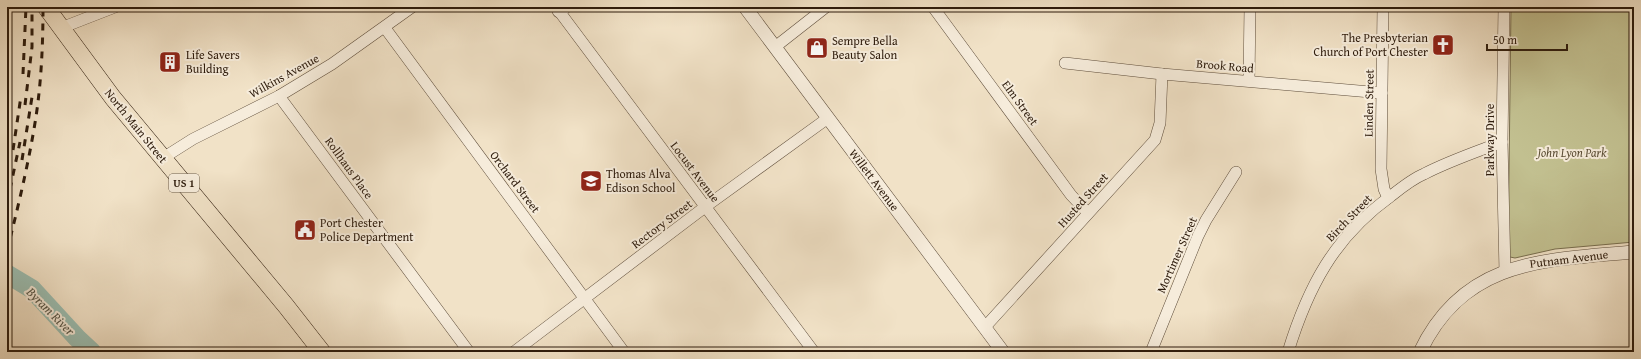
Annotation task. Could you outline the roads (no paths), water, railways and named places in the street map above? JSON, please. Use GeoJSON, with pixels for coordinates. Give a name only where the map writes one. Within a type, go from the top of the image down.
{"type":"FeatureCollection","features":[{"type":"Feature","properties":{"kind":"main road","name":"North Main Street"},"geometry":{"type":"LineString","coordinates":[[46,7],[113,98],[286,306],[322,352]]}},
{"type":"Feature","properties":{"kind":"street"},"geometry":{"type":"LineString","coordinates":[[61,28],[115,7]]}},
{"type":"Feature","properties":{"kind":"street","name":"Wilkins Avenue"},"geometry":{"type":"LineString","coordinates":[[163,158],[193,139],[279,96],[332,64],[385,28],[412,7]]}},
{"type":"Feature","properties":{"kind":"street","name":"Willett Avenue"},"geometry":{"type":"LineString","coordinates":[[745,7],[1003,352]]}},
{"type":"Feature","properties":{"kind":"street"},"geometry":{"type":"LineString","coordinates":[[776,47],[826,7]]}},
{"type":"Feature","properties":{"kind":"street","name":"Elm Street"},"geometry":{"type":"LineString","coordinates":[[933,7],[1071,195],[1088,213]]}},
{"type":"Feature","properties":{"kind":"street"},"geometry":{"type":"LineString","coordinates":[[1249,81],[1250,7]]}},
{"type":"Feature","properties":{"kind":"street","name":"Linden Street"},"geometry":{"type":"LineString","coordinates":[[1383,7],[1381,169],[1384,189],[1388,198]]}},
{"type":"Feature","properties":{"kind":"street","name":"Parkway Drive"},"geometry":{"type":"LineString","coordinates":[[1504,7],[1502,142],[1504,272]]}},
{"type":"Feature","properties":{"kind":"street","name":"Locust Avenue"},"geometry":{"type":"LineString","coordinates":[[560,8],[705,208],[814,352]]}},
{"type":"Feature","properties":{"kind":"street","name":"Orchard Street"},"geometry":{"type":"LineString","coordinates":[[385,28],[624,352]]}},
{"type":"Feature","properties":{"kind":"street","name":"Brook Road"},"geometry":{"type":"LineString","coordinates":[[1065,63],[1162,74],[1382,93]]}},
{"type":"Feature","properties":{"kind":"street","name":"Husted Street"},"geometry":{"type":"LineString","coordinates":[[985,327],[1155,140],[1160,123],[1162,74]]}},
{"type":"Feature","properties":{"kind":"street","name":"Rollhaus Place"},"geometry":{"type":"LineString","coordinates":[[279,96],[469,352]]}},
{"type":"Feature","properties":{"kind":"street","name":"Rectory Street"},"geometry":{"type":"LineString","coordinates":[[514,352],[705,208],[828,118]]}},
{"type":"Feature","properties":{"kind":"street","name":"Birch Street"},"geometry":{"type":"LineString","coordinates":[[1288,352],[1299,318],[1308,297],[1330,257],[1370,211],[1422,174],[1502,142]]}},
{"type":"Feature","properties":{"kind":"street","name":"Mortimer Street"},"geometry":{"type":"LineString","coordinates":[[1151,352],[1198,236],[1206,220],[1236,172]]}},
{"type":"Feature","properties":{"kind":"street","name":"Putnam Avenue"},"geometry":{"type":"LineString","coordinates":[[1420,352],[1451,305],[1483,281],[1516,267],[1532,263],[1576,257],[1634,252]]}},
{"type":"Feature","properties":{"kind":"waterway","name":"Byram River"},"geometry":{"type":"LineString","coordinates":[[7,274],[32,289],[77,338],[92,352]]}},
{"type":"Feature","properties":{"kind":"railway"},"geometry":{"type":"LineString","coordinates":[[23,74],[26,7]]}},
{"type":"Feature","properties":{"kind":"railway"},"geometry":{"type":"LineString","coordinates":[[25,105],[32,47],[32,7]]}},
{"type":"Feature","properties":{"kind":"railway"},"geometry":{"type":"LineString","coordinates":[[7,251],[25,175],[36,114],[43,38],[43,7]]}},
{"type":"Feature","properties":{"kind":"railway"},"geometry":{"type":"LineString","coordinates":[[13,150],[21,96]]}},
{"type":"Feature","properties":{"kind":"railway"},"geometry":{"type":"LineString","coordinates":[[22,160],[32,97]]}},
{"type":"Feature","properties":{"kind":"railway"},"geometry":{"type":"LineString","coordinates":[[7,203],[20,142]]}},
{"type":"Feature","properties":{"kind":"place","name":"The Presbyterian Church of Port Chester"},"geometry":{"type":"Point","coordinates":[1443,45]}},
{"type":"Feature","properties":{"kind":"place","name":"Sempre Bella Beauty Salon"},"geometry":{"type":"Point","coordinates":[817,48]}},
{"type":"Feature","properties":{"kind":"place","name":"Life Savers Building"},"geometry":{"type":"Point","coordinates":[170,62]}},
{"type":"Feature","properties":{"kind":"place","name":"Thomas Alva Edison School"},"geometry":{"type":"Point","coordinates":[591,181]}},
{"type":"Feature","properties":{"kind":"place","name":"Port Chester Police Department"},"geometry":{"type":"Point","coordinates":[305,230]}},
{"type":"Feature","properties":{"kind":"park label","name":"John Lyon Park"},"geometry":{"type":"Point","coordinates":[1572,153]}}]}
